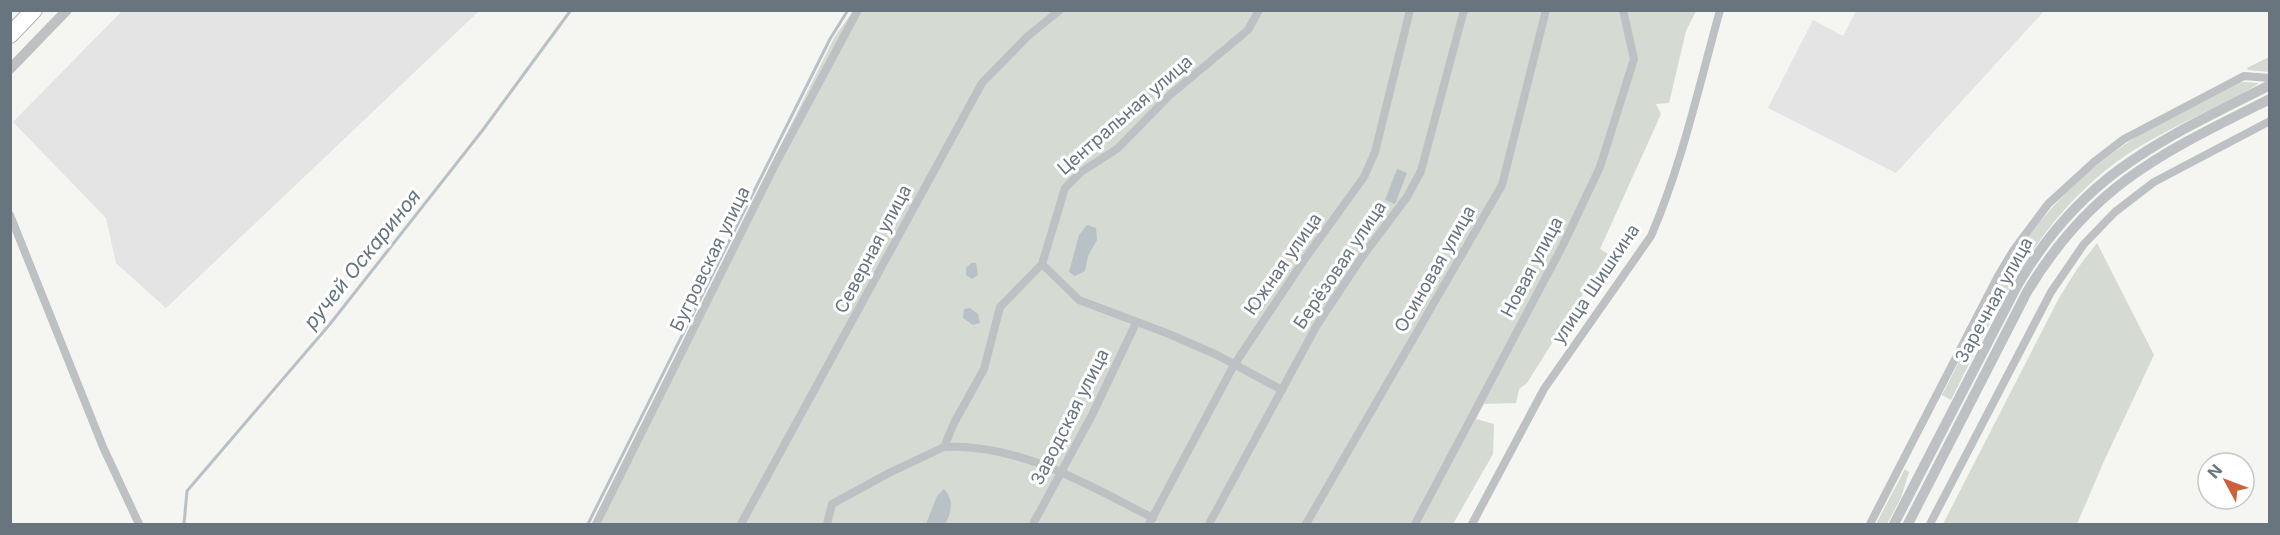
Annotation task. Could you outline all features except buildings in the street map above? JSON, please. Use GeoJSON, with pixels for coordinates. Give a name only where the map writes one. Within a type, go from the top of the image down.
{"type":"FeatureCollection","features":[{"type":"Feature","properties":{"kind":"highway"},"geometry":{"type":"LineString","coordinates":[[10,35],[34,10]]}},
{"type":"Feature","properties":{"kind":"street"},"geometry":{"type":"LineString","coordinates":[[10,69],[67,10]]}},
{"type":"Feature","properties":{"kind":"street","name":"Бугровская улица"},"geometry":{"type":"LineString","coordinates":[[597,525],[777,161],[858,10]]}},
{"type":"Feature","properties":{"kind":"street","name":"Северная улица"},"geometry":{"type":"LineString","coordinates":[[741,525],[982,83],[1028,36],[1060,10]]}},
{"type":"Feature","properties":{"kind":"street","name":"Центральная улица"},"geometry":{"type":"LineString","coordinates":[[944,447],[954,423],[984,369],[1000,307],[1041,264],[1065,188],[1081,172],[1117,149],[1170,95],[1248,30],[1259,10]]}},
{"type":"Feature","properties":{"kind":"street","name":"Южная улица"},"geometry":{"type":"LineString","coordinates":[[1151,521],[1234,365],[1304,260],[1364,177],[1376,152],[1410,10]]}},
{"type":"Feature","properties":{"kind":"street","name":"Берёзовая улица"},"geometry":{"type":"LineString","coordinates":[[1209,525],[1317,326],[1362,257],[1407,197],[1421,171],[1464,10]]}},
{"type":"Feature","properties":{"kind":"street","name":"Осиновая улица"},"geometry":{"type":"LineString","coordinates":[[1306,525],[1502,185],[1546,10]]}},
{"type":"Feature","properties":{"kind":"street","name":"Новая улица"},"geometry":{"type":"LineString","coordinates":[[1414,525],[1563,245],[1600,167],[1634,59],[1623,10]]}},
{"type":"Feature","properties":{"kind":"street","name":"улица Шишкина"},"geometry":{"type":"LineString","coordinates":[[1472,525],[1544,389],[1651,236],[1677,164],[1720,10]]}},
{"type":"Feature","properties":{"kind":"street"},"geometry":{"type":"LineString","coordinates":[[1870,525],[1998,276],[2018,244],[2048,204],[2094,162],[2124,139],[2244,76],[2270,78]]}},
{"type":"Feature","properties":{"kind":"street","name":"Заречная улица"},"geometry":{"type":"LineString","coordinates":[[1894,525],[2017,286],[2058,225],[2093,189],[2134,157],[2162,140],[2270,85]]}},
{"type":"Feature","properties":{"kind":"street","name":"Заречная улица"},"geometry":{"type":"LineString","coordinates":[[1908,525],[2027,292],[2067,233],[2102,198],[2141,168],[2168,151],[2270,99]]}},
{"type":"Feature","properties":{"kind":"street"},"geometry":{"type":"LineString","coordinates":[[1930,525],[2051,292],[2084,244],[2115,212],[2154,182],[2270,121]]}},
{"type":"Feature","properties":{"kind":"street"},"geometry":{"type":"LineString","coordinates":[[10,215],[103,447],[139,525]]}},
{"type":"Feature","properties":{"kind":"street"},"geometry":{"type":"LineString","coordinates":[[1041,264],[1078,300],[1217,355],[1282,390]]}},
{"type":"Feature","properties":{"kind":"street","name":"Заводская улица"},"geometry":{"type":"LineString","coordinates":[[1033,525],[1092,415],[1136,323]]}},
{"type":"Feature","properties":{"kind":"street"},"geometry":{"type":"LineString","coordinates":[[827,525],[832,504],[944,447],[965,446],[1003,453],[1062,472],[1151,521]]}},
{"type":"Feature","properties":{"kind":"shaded area"},"geometry":{"type":"Polygon","coordinates":[[[1856,10],[2044,11],[1896,173],[1768,108],[1813,20],[1843,36],[1856,10]]]}},
{"type":"Feature","properties":{"kind":"shaded area"},"geometry":{"type":"Polygon","coordinates":[[[122,11],[479,11],[166,308],[116,263],[106,218],[13,122],[122,11]]]}},
{"type":"Feature","properties":{"kind":"shaded area"},"geometry":{"type":"Polygon","coordinates":[[[853,11],[1696,11],[1686,31],[1669,103],[1656,104],[1661,114],[1600,249],[1608,254],[1527,383],[1519,389],[1516,403],[1484,404],[1476,419],[1494,424],[1493,454],[1453,524],[593,524],[834,38],[853,11]]]}},
{"type":"Feature","properties":{"kind":"shaded area"},"geometry":{"type":"Polygon","coordinates":[[[2269,57],[2269,72],[2248,70],[2247,68],[2269,57]]]}},
{"type":"Feature","properties":{"kind":"shaded area"},"geometry":{"type":"Polygon","coordinates":[[[2242,82],[2259,83],[2131,152],[2099,176],[2071,203],[2024,263],[1986,330],[1951,400],[1942,395],[2006,271],[2038,224],[2062,197],[2116,151],[2146,131],[2177,113],[2242,82]]]}},
{"type":"Feature","properties":{"kind":"shaded area"},"geometry":{"type":"Polygon","coordinates":[[[1397,169],[1407,173],[1395,204],[1385,200],[1397,169]]]}},
{"type":"Feature","properties":{"kind":"shaded area"},"geometry":{"type":"Polygon","coordinates":[[[1087,225],[1096,228],[1097,240],[1088,256],[1085,271],[1075,276],[1069,272],[1079,235],[1087,225]]]}},
{"type":"Feature","properties":{"kind":"shaded area"},"geometry":{"type":"Polygon","coordinates":[[[2097,243],[2154,355],[2077,524],[1943,524],[2059,298],[2097,243]]]}},
{"type":"Feature","properties":{"kind":"shaded area"},"geometry":{"type":"Polygon","coordinates":[[[971,263],[976,263],[978,275],[972,279],[966,275],[966,268],[971,263]]]}},
{"type":"Feature","properties":{"kind":"shaded area"},"geometry":{"type":"Polygon","coordinates":[[[970,308],[978,314],[980,323],[973,325],[963,318],[964,309],[970,308]]]}},
{"type":"Feature","properties":{"kind":"shaded area"},"geometry":{"type":"Polygon","coordinates":[[[1905,469],[1909,472],[1901,498],[1887,524],[1876,524],[1905,469]]]}},
{"type":"Feature","properties":{"kind":"shaded area"},"geometry":{"type":"Polygon","coordinates":[[[944,489],[951,502],[945,524],[926,524],[937,496],[944,489]]]}},
{"type":"Feature","properties":{"kind":"waterway","name":"ручей Оскариноя"},"geometry":{"type":"LineString","coordinates":[[184,524],[187,491],[330,324],[482,131],[571,10]]}},
{"type":"Feature","properties":{"kind":"waterway"},"geometry":{"type":"LineString","coordinates":[[588,524],[830,39],[848,10]]}}]}
